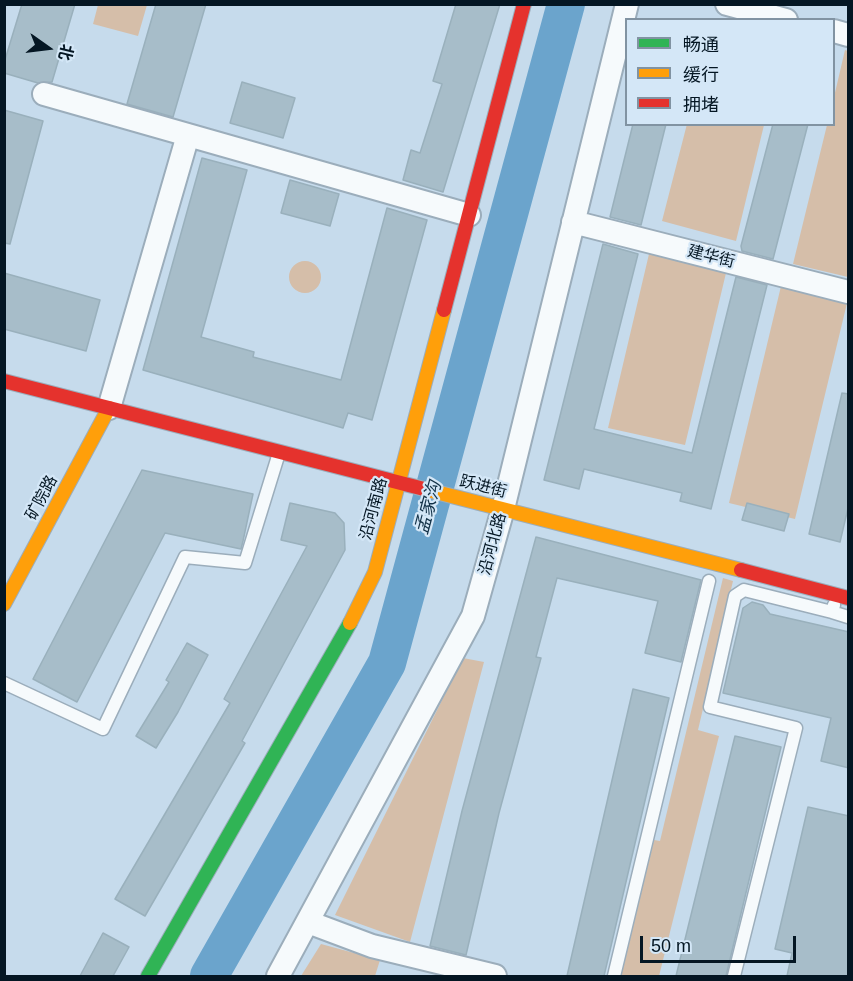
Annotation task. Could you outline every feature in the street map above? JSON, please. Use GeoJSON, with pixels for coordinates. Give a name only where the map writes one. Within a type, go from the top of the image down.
{"type":"FeatureCollection","features":[{"type":"Feature","properties":{"kind":"street","name":"沿河南路"},"geometry":{"type":"LineString","coordinates":[[148,976],[345,633],[375,572],[405,484],[469,215],[524,4]]}},
{"type":"Feature","properties":{"kind":"street","name":"沿河北路"},"geometry":{"type":"LineString","coordinates":[[278,976],[464,637],[473,616],[502,509],[627,4]]}},
{"type":"Feature","properties":{"kind":"street"},"geometry":{"type":"LineString","coordinates":[[727,4],[779,18]]}},
{"type":"Feature","properties":{"kind":"street"},"geometry":{"type":"LineString","coordinates":[[44,94],[469,215]]}},
{"type":"Feature","properties":{"kind":"street"},"geometry":{"type":"LineString","coordinates":[[109,408],[188,135]]}},
{"type":"Feature","properties":{"kind":"street","name":"建华街"},"geometry":{"type":"LineString","coordinates":[[573,222],[849,292]]}},
{"type":"Feature","properties":{"kind":"street","name":"跃进街"},"geometry":{"type":"LineString","coordinates":[[4,381],[842,597]]}},
{"type":"Feature","properties":{"kind":"street","name":"矿院路"},"geometry":{"type":"LineString","coordinates":[[4,604],[109,408]]}},
{"type":"Feature","properties":{"kind":"street"},"geometry":{"type":"LineString","coordinates":[[308,922],[372,946],[495,976]]}},
{"type":"Feature","properties":{"kind":"lane"},"geometry":{"type":"LineString","coordinates":[[4,683],[103,729],[184,558],[245,563],[279,452]]}},
{"type":"Feature","properties":{"kind":"lane"},"geometry":{"type":"LineString","coordinates":[[614,976],[709,581]]}},
{"type":"Feature","properties":{"kind":"lane"},"geometry":{"type":"LineString","coordinates":[[734,976],[795,728],[710,707],[735,596],[744,590],[849,617]]}},
{"type":"Feature","properties":{"kind":"lane"},"geometry":{"type":"LineString","coordinates":[[832,612],[842,597]]}},
{"type":"Feature","properties":{"kind":"shaded area"},"geometry":{"type":"Polygon","coordinates":[[[98,5],[147,5],[138,36],[93,24],[98,5]]]}},
{"type":"Feature","properties":{"kind":"shaded area"},"geometry":{"type":"Polygon","coordinates":[[[845,50],[848,51],[848,277],[793,264],[827,126],[835,126],[835,93],[845,50]]]}},
{"type":"Feature","properties":{"kind":"shaded area"},"geometry":{"type":"Polygon","coordinates":[[[686,126],[764,126],[736,241],[662,221],[686,126]]]}},
{"type":"Feature","properties":{"kind":"shaded area"},"geometry":{"type":"Polygon","coordinates":[[[649,254],[726,273],[685,445],[608,428],[649,254]]]}},
{"type":"Feature","properties":{"kind":"shaded area"},"geometry":{"type":"Polygon","coordinates":[[[305,261],[317,265],[321,277],[317,289],[305,293],[293,289],[289,277],[293,265],[305,261]]]}},
{"type":"Feature","properties":{"kind":"shaded area"},"geometry":{"type":"Polygon","coordinates":[[[782,282],[848,299],[795,519],[729,503],[782,282]]]}},
{"type":"Feature","properties":{"kind":"shaded area"},"geometry":{"type":"Polygon","coordinates":[[[723,578],[733,581],[698,730],[719,736],[659,976],[620,976],[654,840],[660,841],[723,578]]]}},
{"type":"Feature","properties":{"kind":"shaded area"},"geometry":{"type":"Polygon","coordinates":[[[463,658],[484,662],[410,942],[335,915],[463,658]]]}},
{"type":"Feature","properties":{"kind":"shaded area"},"geometry":{"type":"Polygon","coordinates":[[[321,944],[380,960],[375,976],[301,976],[321,944]]]}},
{"type":"Feature","properties":{"kind":"building"},"geometry":{"type":"Polygon","coordinates":[[[22,4],[75,4],[52,82],[38,83],[4,73],[4,63],[22,4]]]}},
{"type":"Feature","properties":{"kind":"building"},"geometry":{"type":"Polygon","coordinates":[[[156,4],[206,4],[173,117],[127,104],[156,4]]]}},
{"type":"Feature","properties":{"kind":"building"},"geometry":{"type":"Polygon","coordinates":[[[456,4],[500,4],[443,192],[403,180],[411,150],[420,153],[442,84],[433,81],[456,4]]]}},
{"type":"Feature","properties":{"kind":"building"},"geometry":{"type":"Polygon","coordinates":[[[242,82],[295,98],[283,138],[230,123],[242,82]]]}},
{"type":"Feature","properties":{"kind":"building"},"geometry":{"type":"Polygon","coordinates":[[[4,110],[43,121],[10,244],[4,243],[4,110]]]}},
{"type":"Feature","properties":{"kind":"building"},"geometry":{"type":"Polygon","coordinates":[[[633,126],[666,126],[641,225],[610,217],[633,126]]]}},
{"type":"Feature","properties":{"kind":"building"},"geometry":{"type":"Polygon","coordinates":[[[772,126],[807,126],[773,259],[742,251],[741,246],[772,126]]]}},
{"type":"Feature","properties":{"kind":"building"},"geometry":{"type":"Polygon","coordinates":[[[202,158],[247,170],[201,337],[254,352],[253,357],[341,380],[387,208],[427,220],[372,420],[348,413],[343,428],[143,370],[202,158]]]}},
{"type":"Feature","properties":{"kind":"building"},"geometry":{"type":"Polygon","coordinates":[[[290,180],[339,194],[330,226],[281,213],[290,180]]]}},
{"type":"Feature","properties":{"kind":"building"},"geometry":{"type":"Polygon","coordinates":[[[603,244],[638,254],[594,429],[692,453],[736,277],[767,285],[711,509],[680,501],[682,493],[584,469],[579,489],[544,480],[603,244]]]}},
{"type":"Feature","properties":{"kind":"building"},"geometry":{"type":"Polygon","coordinates":[[[4,273],[100,300],[86,351],[4,329],[4,273]]]}},
{"type":"Feature","properties":{"kind":"building"},"geometry":{"type":"Polygon","coordinates":[[[842,393],[849,394],[849,504],[840,542],[809,534],[842,393]]]}},
{"type":"Feature","properties":{"kind":"building"},"geometry":{"type":"Polygon","coordinates":[[[142,470],[253,494],[241,549],[165,533],[77,702],[33,679],[142,470]]]}},
{"type":"Feature","properties":{"kind":"building"},"geometry":{"type":"Polygon","coordinates":[[[290,503],[335,513],[344,523],[345,550],[242,741],[245,743],[145,916],[115,899],[230,703],[224,699],[307,546],[281,540],[290,503]]]}},
{"type":"Feature","properties":{"kind":"building"},"geometry":{"type":"Polygon","coordinates":[[[747,503],[789,514],[784,531],[742,520],[747,503]]]}},
{"type":"Feature","properties":{"kind":"building"},"geometry":{"type":"Polygon","coordinates":[[[536,537],[701,580],[681,662],[645,653],[658,601],[557,578],[536,657],[541,658],[499,813],[466,955],[430,946],[462,811],[536,537]]]}},
{"type":"Feature","properties":{"kind":"building"},"geometry":{"type":"Polygon","coordinates":[[[752,602],[763,605],[770,614],[849,632],[849,768],[821,761],[831,718],[723,693],[743,608],[752,602]]]}},
{"type":"Feature","properties":{"kind":"building"},"geometry":{"type":"Polygon","coordinates":[[[187,643],[208,655],[156,748],[136,736],[169,682],[166,680],[187,643]]]}},
{"type":"Feature","properties":{"kind":"building"},"geometry":{"type":"Polygon","coordinates":[[[633,689],[669,698],[604,976],[567,976],[633,689]]]}},
{"type":"Feature","properties":{"kind":"building"},"geometry":{"type":"Polygon","coordinates":[[[735,736],[781,747],[726,976],[676,976],[735,736]]]}},
{"type":"Feature","properties":{"kind":"building"},"geometry":{"type":"Polygon","coordinates":[[[808,807],[849,816],[849,976],[787,976],[792,953],[775,949],[808,807]]]}},
{"type":"Feature","properties":{"kind":"building"},"geometry":{"type":"Polygon","coordinates":[[[103,933],[129,947],[113,976],[80,976],[103,933]]]}},
{"type":"Feature","properties":{"kind":"waterway","name":"孟家沟"},"geometry":{"type":"LineString","coordinates":[[209,976],[387,663],[566,4]]}},
{"type":"Feature","properties":{"kind":"traffic: fast"},"geometry":{"type":"LineString","coordinates":[[148,976],[350,623]]}},
{"type":"Feature","properties":{"kind":"traffic: slow"},"geometry":{"type":"LineString","coordinates":[[350,623],[375,572],[444,310]]}},
{"type":"Feature","properties":{"kind":"traffic: slow"},"geometry":{"type":"LineString","coordinates":[[4,604],[109,408]]}},
{"type":"Feature","properties":{"kind":"traffic: slow"},"geometry":{"type":"LineString","coordinates":[[428,490],[741,570]]}},
{"type":"Feature","properties":{"kind":"traffic: jam"},"geometry":{"type":"LineString","coordinates":[[444,310],[524,4]]}},
{"type":"Feature","properties":{"kind":"traffic: jam"},"geometry":{"type":"LineString","coordinates":[[4,381],[428,490]]}},
{"type":"Feature","properties":{"kind":"traffic: jam"},"geometry":{"type":"LineString","coordinates":[[741,570],[848,598]]}}]}
